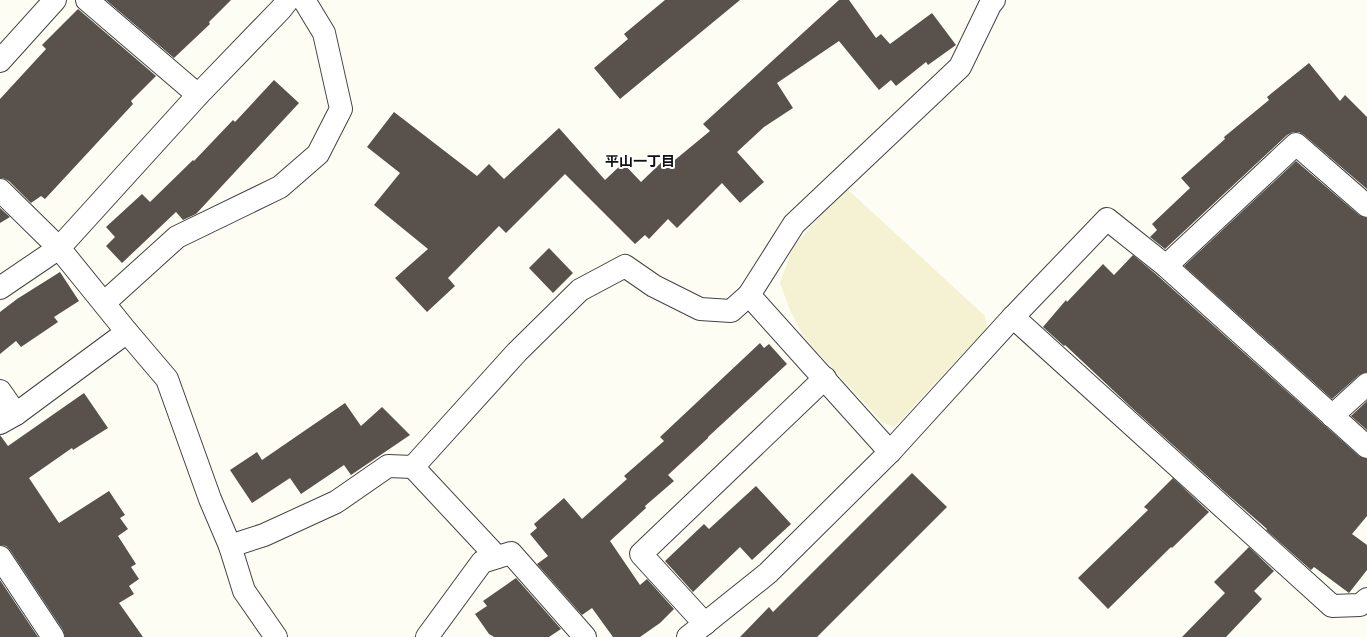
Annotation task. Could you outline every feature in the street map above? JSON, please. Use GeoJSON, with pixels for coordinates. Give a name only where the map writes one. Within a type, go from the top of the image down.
{"type":"FeatureCollection","features":[{"type":"Feature","properties":{"kind":"street"},"geometry":{"type":"LineString","coordinates":[[0,61],[55,0]]}},
{"type":"Feature","properties":{"kind":"street"},"geometry":{"type":"LineString","coordinates":[[87,0],[198,95]]}},
{"type":"Feature","properties":{"kind":"street"},"geometry":{"type":"LineString","coordinates":[[0,288],[59,248],[198,95],[288,0]]}},
{"type":"Feature","properties":{"kind":"street"},"geometry":{"type":"LineString","coordinates":[[104,303],[177,237],[280,188],[318,154],[341,109],[324,33],[304,0]]}},
{"type":"Feature","properties":{"kind":"street"},"geometry":{"type":"LineString","coordinates":[[413,467],[517,352],[580,290],[625,266],[654,286],[700,309],[731,311],[749,295],[794,224],[960,66],[990,5],[994,0]]}},
{"type":"Feature","properties":{"kind":"street"},"geometry":{"type":"LineString","coordinates":[[1166,266],[1296,144],[1367,206]]}},
{"type":"Feature","properties":{"kind":"street"},"geometry":{"type":"LineString","coordinates":[[0,190],[59,248],[167,379],[210,499],[230,546],[244,591],[276,637]]}},
{"type":"Feature","properties":{"kind":"street"},"geometry":{"type":"LineString","coordinates":[[688,637],[768,574],[890,452],[1012,317],[1107,219],[1166,266],[1367,447]]}},
{"type":"Feature","properties":{"kind":"street"},"geometry":{"type":"LineString","coordinates":[[749,295],[890,452]]}},
{"type":"Feature","properties":{"kind":"street"},"geometry":{"type":"LineString","coordinates":[[1012,317],[1332,606],[1360,605],[1367,599]]}},
{"type":"Feature","properties":{"kind":"street"},"geometry":{"type":"LineString","coordinates":[[0,391],[8,418],[127,332]]}},
{"type":"Feature","properties":{"kind":"street"},"geometry":{"type":"LineString","coordinates":[[705,624],[641,554],[825,378]]}},
{"type":"Feature","properties":{"kind":"street"},"geometry":{"type":"LineString","coordinates":[[1332,416],[1367,384]]}},
{"type":"Feature","properties":{"kind":"street"},"geometry":{"type":"LineString","coordinates":[[230,546],[264,535],[336,502],[388,466],[413,467],[497,557]]}},
{"type":"Feature","properties":{"kind":"street"},"geometry":{"type":"LineString","coordinates":[[427,637],[482,562],[511,553],[586,637]]}},
{"type":"Feature","properties":{"kind":"street"},"geometry":{"type":"LineString","coordinates":[[0,557],[53,637]]}},
{"type":"Feature","properties":{"kind":"shaded area"},"geometry":{"type":"Polygon","coordinates":[[[845,187],[985,316],[987,328],[895,426],[883,423],[803,336],[790,310],[780,283],[793,247],[845,187]]]}},
{"type":"Feature","properties":{"kind":"building"},"geometry":{"type":"Polygon","coordinates":[[[106,0],[231,0],[209,22],[210,24],[174,58],[106,0]]]}},
{"type":"Feature","properties":{"kind":"building"},"geometry":{"type":"Polygon","coordinates":[[[665,0],[740,0],[620,99],[594,68],[628,39],[624,34],[665,0]]]}},
{"type":"Feature","properties":{"kind":"building"},"geometry":{"type":"Polygon","coordinates":[[[839,0],[849,0],[876,38],[881,34],[890,44],[932,13],[956,45],[928,65],[926,62],[896,86],[891,80],[879,90],[839,41],[777,83],[793,108],[764,127],[737,152],[764,182],[740,203],[722,183],[677,228],[668,219],[649,239],[645,235],[635,244],[565,174],[506,233],[499,226],[448,278],[455,286],[427,312],[395,278],[428,249],[374,205],[400,173],[367,147],[394,112],[477,176],[489,164],[504,179],[559,128],[605,180],[623,163],[641,182],[665,159],[670,164],[710,131],[703,124],[839,0]]]}},
{"type":"Feature","properties":{"kind":"building"},"geometry":{"type":"Polygon","coordinates":[[[78,9],[156,76],[131,101],[133,104],[45,199],[41,196],[31,203],[9,181],[0,178],[0,99],[46,49],[42,45],[78,9]]]}},
{"type":"Feature","properties":{"kind":"building"},"geometry":{"type":"Polygon","coordinates":[[[1309,63],[1340,101],[1345,95],[1367,117],[1367,189],[1304,135],[1299,132],[1293,132],[1287,135],[1165,249],[1150,237],[1157,230],[1152,224],[1190,188],[1181,178],[1225,139],[1224,137],[1269,100],[1267,97],[1309,63]]]}},
{"type":"Feature","properties":{"kind":"building"},"geometry":{"type":"Polygon","coordinates":[[[274,80],[299,103],[196,214],[183,220],[176,212],[122,263],[106,246],[115,237],[106,227],[142,194],[150,202],[193,160],[194,161],[233,120],[235,122],[274,80]]]}},
{"type":"Feature","properties":{"kind":"building"},"geometry":{"type":"Polygon","coordinates":[[[1296,161],[1359,215],[1367,218],[1367,372],[1359,375],[1332,399],[1184,266],[1296,161]]]}},
{"type":"Feature","properties":{"kind":"building"},"geometry":{"type":"Polygon","coordinates":[[[0,208],[10,217],[0,223],[0,208]]]}},
{"type":"Feature","properties":{"kind":"building"},"geometry":{"type":"Polygon","coordinates":[[[549,248],[573,273],[553,293],[529,268],[549,248]]]}},
{"type":"Feature","properties":{"kind":"building"},"geometry":{"type":"Polygon","coordinates":[[[1133,255],[1359,456],[1367,459],[1367,516],[1352,534],[1367,545],[1367,570],[1349,593],[1314,567],[1311,570],[1131,407],[1065,345],[1064,346],[1043,327],[1066,300],[1067,302],[1103,264],[1114,275],[1133,255]]]}},
{"type":"Feature","properties":{"kind":"building"},"geometry":{"type":"Polygon","coordinates":[[[60,272],[79,301],[54,317],[58,322],[21,347],[16,341],[0,354],[0,312],[17,299],[60,272]]]}},
{"type":"Feature","properties":{"kind":"building"},"geometry":{"type":"Polygon","coordinates":[[[760,343],[764,348],[769,344],[787,364],[668,475],[674,481],[645,506],[646,508],[610,541],[640,585],[647,579],[674,609],[660,623],[640,637],[613,637],[592,608],[582,615],[537,564],[548,556],[530,534],[537,528],[534,524],[564,498],[582,519],[627,479],[624,476],[664,441],[660,437],[760,343]]]}},
{"type":"Feature","properties":{"kind":"building"},"geometry":{"type":"Polygon","coordinates":[[[84,393],[108,428],[73,450],[72,448],[29,478],[59,523],[109,491],[125,515],[120,518],[128,529],[118,536],[136,564],[131,567],[139,579],[129,586],[134,594],[119,603],[143,637],[65,637],[63,630],[10,550],[6,546],[0,545],[0,435],[8,446],[84,393]]]}},
{"type":"Feature","properties":{"kind":"building"},"geometry":{"type":"Polygon","coordinates":[[[1367,401],[1367,430],[1351,416],[1367,401]]]}},
{"type":"Feature","properties":{"kind":"building"},"geometry":{"type":"Polygon","coordinates":[[[345,403],[361,426],[382,407],[410,435],[351,475],[344,465],[301,494],[290,478],[252,503],[230,470],[257,452],[262,460],[345,403]]]}},
{"type":"Feature","properties":{"kind":"building"},"geometry":{"type":"Polygon","coordinates":[[[912,473],[947,507],[817,637],[740,637],[769,607],[773,612],[912,473]]]}},
{"type":"Feature","properties":{"kind":"building"},"geometry":{"type":"Polygon","coordinates":[[[1173,478],[1209,512],[1108,609],[1078,578],[1148,510],[1144,507],[1173,478]]]}},
{"type":"Feature","properties":{"kind":"building"},"geometry":{"type":"Polygon","coordinates":[[[756,486],[791,524],[752,560],[740,547],[693,592],[665,561],[704,524],[709,529],[756,486]]]}},
{"type":"Feature","properties":{"kind":"building"},"geometry":{"type":"Polygon","coordinates":[[[1249,547],[1274,571],[1254,591],[1262,599],[1226,637],[1182,637],[1225,593],[1214,582],[1249,547]]]}},
{"type":"Feature","properties":{"kind":"building"},"geometry":{"type":"Polygon","coordinates":[[[516,578],[561,629],[549,637],[494,637],[489,634],[475,614],[487,606],[483,601],[516,578]]]}},
{"type":"Feature","properties":{"kind":"building"},"geometry":{"type":"Polygon","coordinates":[[[0,580],[38,637],[0,637],[0,580]]]}},
{"type":"Feature","properties":{"kind":"district","name":"平山一丁目"},"geometry":{"type":"Point","coordinates":[640,161]}}]}
